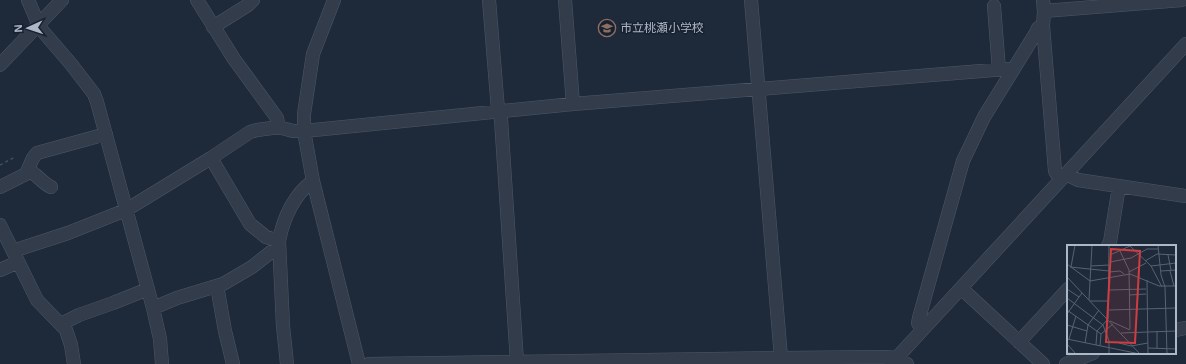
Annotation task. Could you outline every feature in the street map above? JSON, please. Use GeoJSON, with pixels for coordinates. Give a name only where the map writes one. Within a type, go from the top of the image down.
{"type":"FeatureCollection","features":[{"type":"Feature","properties":{"kind":"street"},"geometry":{"type":"LineString","coordinates":[[28,0],[42,31],[71,64],[94,94],[153,308],[160,339],[162,364]]}},
{"type":"Feature","properties":{"kind":"street"},"geometry":{"type":"LineString","coordinates":[[0,65],[62,0]]}},
{"type":"Feature","properties":{"kind":"street"},"geometry":{"type":"LineString","coordinates":[[197,0],[234,59],[277,118],[279,128]]}},
{"type":"Feature","properties":{"kind":"street"},"geometry":{"type":"LineString","coordinates":[[213,27],[248,5],[253,0]]}},
{"type":"Feature","properties":{"kind":"street"},"geometry":{"type":"LineString","coordinates":[[334,0],[313,54],[304,114],[304,131],[313,182],[361,364],[658,362],[780,358],[898,362],[922,330],[1186,44]]}},
{"type":"Feature","properties":{"kind":"street"},"geometry":{"type":"LineString","coordinates":[[488,0],[498,110],[501,119],[517,362]]}},
{"type":"Feature","properties":{"kind":"street"},"geometry":{"type":"LineString","coordinates":[[565,0],[573,104]]}},
{"type":"Feature","properties":{"kind":"street"},"geometry":{"type":"LineString","coordinates":[[751,0],[780,358]]}},
{"type":"Feature","properties":{"kind":"street"},"geometry":{"type":"LineString","coordinates":[[1182,0],[1044,6],[1043,26],[1055,171],[1064,176],[1072,177],[1078,180],[1186,196]]}},
{"type":"Feature","properties":{"kind":"street"},"geometry":{"type":"LineString","coordinates":[[994,6],[1005,70]]}},
{"type":"Feature","properties":{"kind":"street"},"geometry":{"type":"LineString","coordinates":[[922,330],[918,323],[919,318],[963,161],[1005,70],[1038,28],[1043,26]]}},
{"type":"Feature","properties":{"kind":"street"},"geometry":{"type":"LineString","coordinates":[[0,270],[16,256],[126,210],[211,158],[250,132],[261,129],[279,128],[293,131],[304,131],[498,110],[758,88],[1005,70]]}},
{"type":"Feature","properties":{"kind":"street"},"geometry":{"type":"LineString","coordinates":[[0,187],[24,176],[37,153],[106,134]]}},
{"type":"Feature","properties":{"kind":"street"},"geometry":{"type":"LineString","coordinates":[[211,158],[250,224],[279,245]]}},
{"type":"Feature","properties":{"kind":"street"},"geometry":{"type":"LineString","coordinates":[[28,170],[51,187]]}},
{"type":"Feature","properties":{"kind":"street"},"geometry":{"type":"LineString","coordinates":[[287,364],[283,326],[279,245],[281,229],[291,207],[303,190],[313,182]]}},
{"type":"Feature","properties":{"kind":"street"},"geometry":{"type":"LineString","coordinates":[[1108,245],[1119,186]]}},
{"type":"Feature","properties":{"kind":"street"},"geometry":{"type":"LineString","coordinates":[[0,225],[36,300],[62,324],[66,330],[69,336],[74,364]]}},
{"type":"Feature","properties":{"kind":"street"},"geometry":{"type":"LineString","coordinates":[[153,308],[177,298],[217,286],[236,277],[252,267],[279,245]]}},
{"type":"Feature","properties":{"kind":"street"},"geometry":{"type":"LineString","coordinates":[[217,286],[225,331],[233,364]]}},
{"type":"Feature","properties":{"kind":"street"},"geometry":{"type":"LineString","coordinates":[[961,288],[1043,364]]}},
{"type":"Feature","properties":{"kind":"street"},"geometry":{"type":"LineString","coordinates":[[62,324],[79,315],[148,289]]}},
{"type":"Feature","properties":{"kind":"street"},"geometry":{"type":"LineString","coordinates":[[1019,342],[1067,290]]}},
{"type":"Feature","properties":{"kind":"street"},"geometry":{"type":"LineString","coordinates":[[1176,330],[1186,328]]}},
{"type":"Feature","properties":{"kind":"street"},"geometry":{"type":"LineString","coordinates":[[1066,364],[1091,354]]}},
{"type":"Feature","properties":{"kind":"path"},"geometry":{"type":"LineString","coordinates":[[0,165],[15,157]]}},
{"type":"Feature","properties":{"kind":"place","name":"市立桃瀬小学校"},"geometry":{"type":"Point","coordinates":[607,28]}}]}
